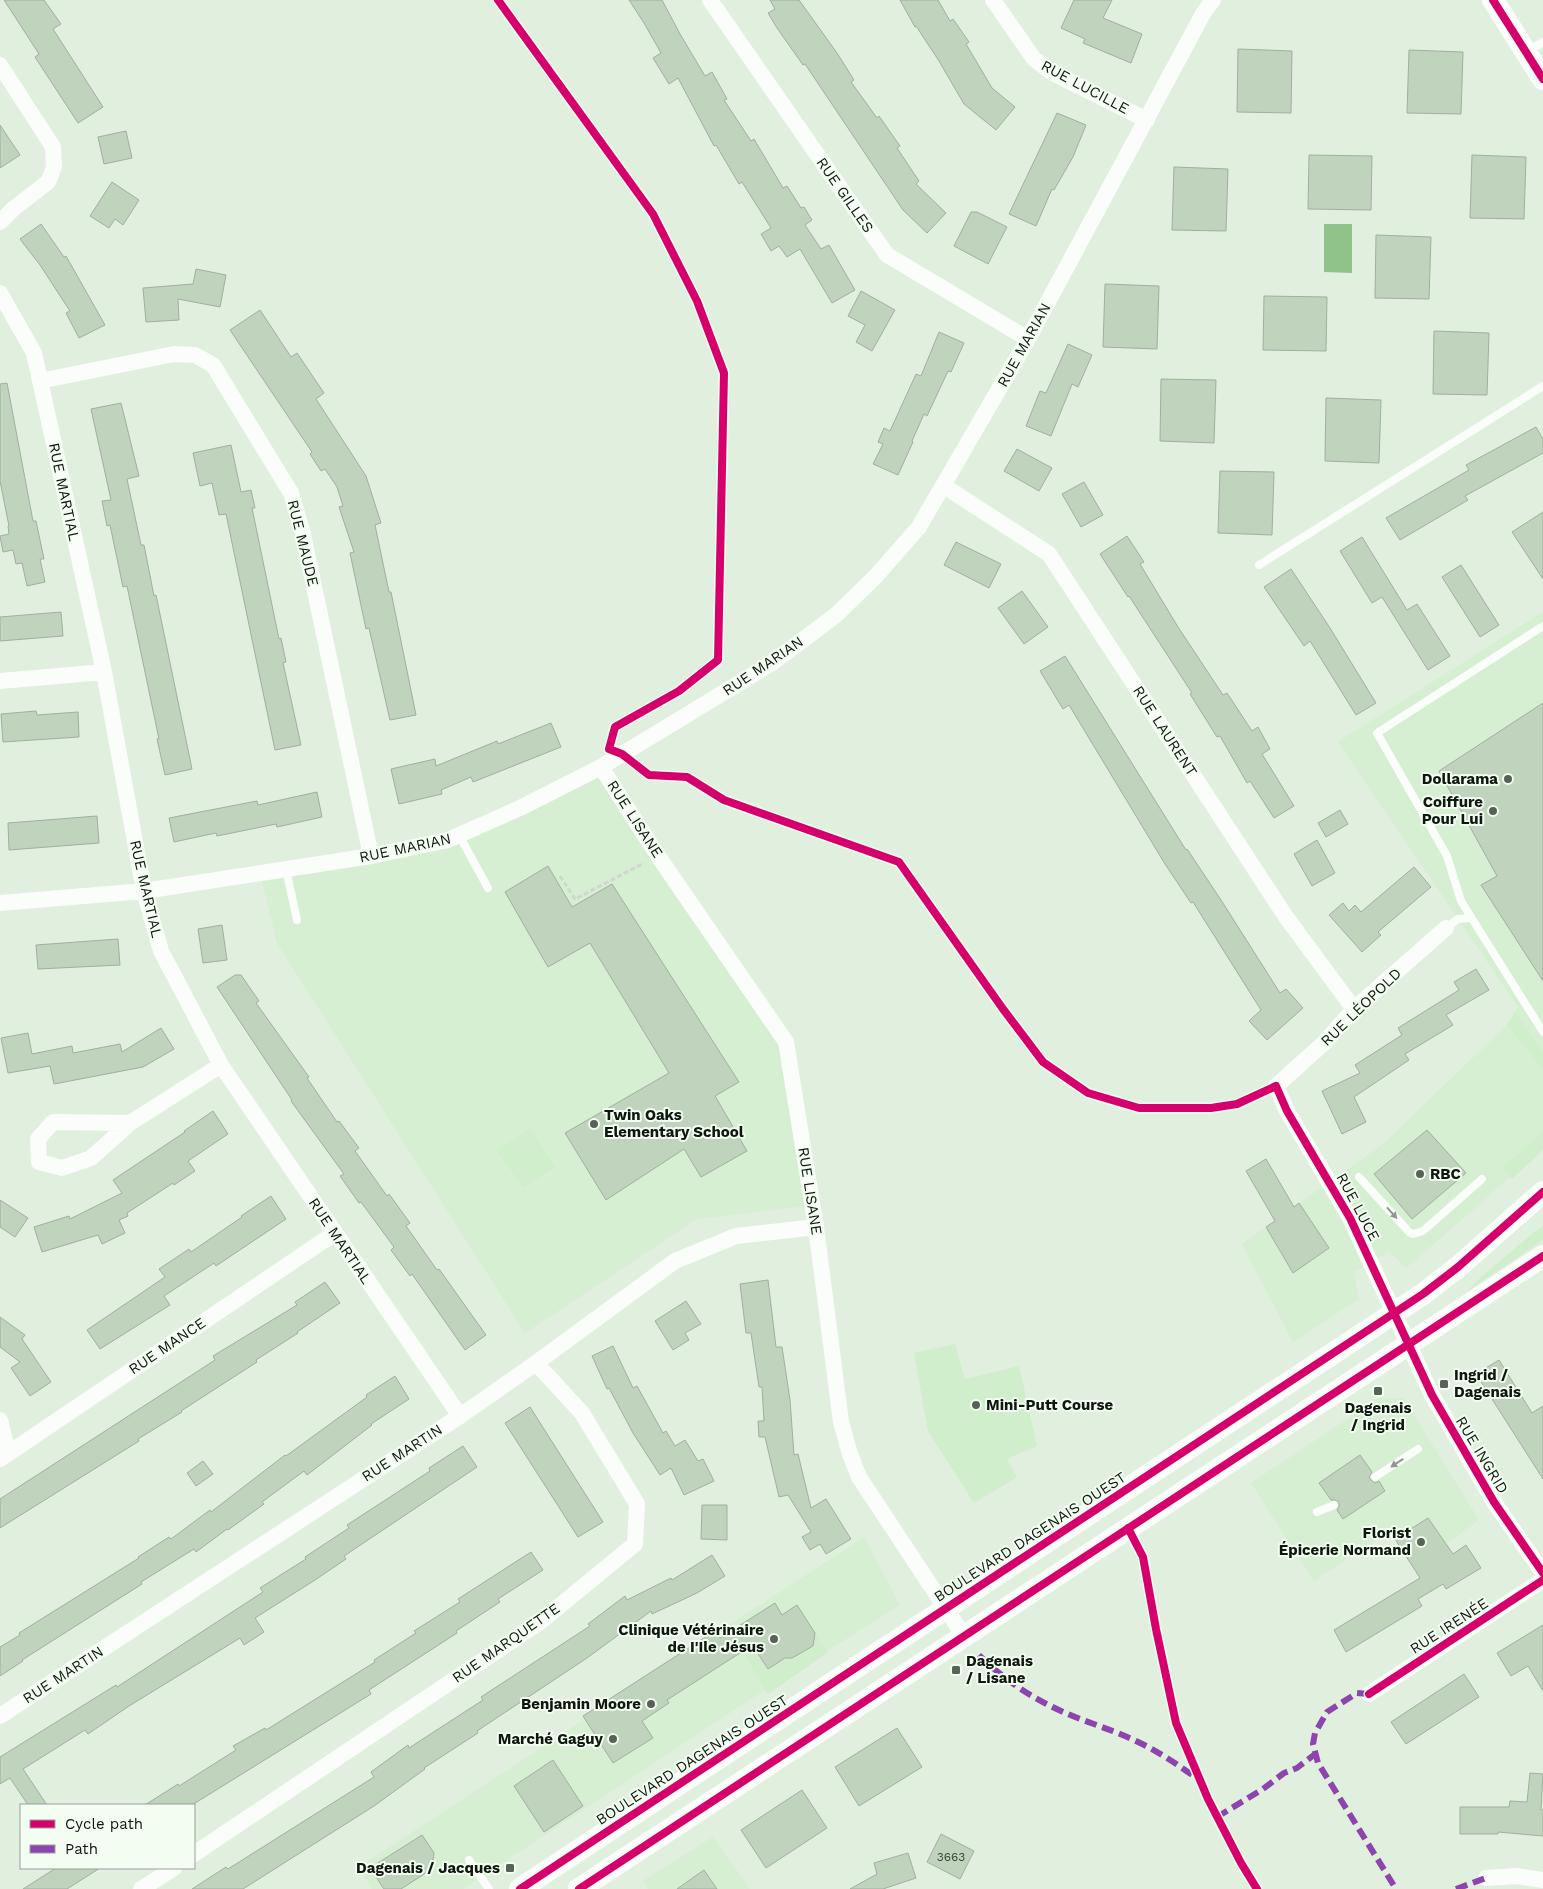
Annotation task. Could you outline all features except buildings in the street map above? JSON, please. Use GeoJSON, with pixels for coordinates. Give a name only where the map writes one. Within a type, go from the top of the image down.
{"type":"FeatureCollection","features":[{"type":"Feature","properties":{"kind":"main road"},"geometry":{"type":"LineString","coordinates":[[1493,0],[1535,47],[1543,78]]}},
{"type":"Feature","properties":{"kind":"main road","name":"BOULEVARD DAGENAIS OUEST"},"geometry":{"type":"LineString","coordinates":[[520,1889],[1394,1313],[1447,1276],[1543,1192]]}},
{"type":"Feature","properties":{"kind":"main road"},"geometry":{"type":"LineString","coordinates":[[579,1889],[1543,1256]]}},
{"type":"Feature","properties":{"kind":"street","name":"RUE GILLES"},"geometry":{"type":"LineString","coordinates":[[710,0],[887,255],[1028,339]]}},
{"type":"Feature","properties":{"kind":"street","name":"RUE LUCILLE"},"geometry":{"type":"LineString","coordinates":[[993,0],[1034,59],[1053,73],[1147,120]]}},
{"type":"Feature","properties":{"kind":"street","name":"RUE MARIAN"},"geometry":{"type":"LineString","coordinates":[[0,903],[144,890],[370,856],[448,840],[520,808],[601,767],[772,663],[836,615],[876,576],[919,528],[1028,339],[1204,12],[1213,0]]}},
{"type":"Feature","properties":{"kind":"street"},"geometry":{"type":"LineString","coordinates":[[0,66],[53,147],[54,167],[48,182],[6,209],[0,222]]}},
{"type":"Feature","properties":{"kind":"street","name":"RUE MARTIAL"},"geometry":{"type":"LineString","coordinates":[[0,293],[34,353],[104,672],[144,890],[161,951],[221,1065],[460,1416]]}},
{"type":"Feature","properties":{"kind":"street","name":"RUE MAUDE"},"geometry":{"type":"LineString","coordinates":[[40,381],[174,354],[195,355],[213,365],[291,494],[302,530],[370,856]]}},
{"type":"Feature","properties":{"kind":"street","name":"RUE LAURENT"},"geometry":{"type":"LineString","coordinates":[[944,486],[1049,554],[1286,917],[1354,1009]]}},
{"type":"Feature","properties":{"kind":"street"},"geometry":{"type":"LineString","coordinates":[[0,681],[104,672]]}},
{"type":"Feature","properties":{"kind":"street","name":"RUE LISANE"},"geometry":{"type":"LineString","coordinates":[[601,767],[658,856],[786,1042],[816,1227],[841,1422],[850,1454],[859,1477],[964,1636]]}},
{"type":"Feature","properties":{"kind":"street","name":"RUE LÉOPOLD"},"geometry":{"type":"LineString","coordinates":[[1276,1086],[1325,1042],[1354,1009],[1446,928]]}},
{"type":"Feature","properties":{"kind":"street"},"geometry":{"type":"LineString","coordinates":[[130,1123],[53,1122],[38,1138],[40,1162],[62,1168],[91,1158],[130,1123],[221,1065]]}},
{"type":"Feature","properties":{"kind":"street","name":"RUE LUCE"},"geometry":{"type":"LineString","coordinates":[[1276,1086],[1291,1117],[1350,1218],[1408,1345]]}},
{"type":"Feature","properties":{"kind":"street","name":"RUE MARTIN"},"geometry":{"type":"LineString","coordinates":[[0,1716],[460,1416],[675,1261],[736,1236],[816,1227]]}},
{"type":"Feature","properties":{"kind":"street","name":"RUE MANCE"},"geometry":{"type":"LineString","coordinates":[[4,1456],[335,1233]]}},
{"type":"Feature","properties":{"kind":"street","name":"RUE INGRID"},"geometry":{"type":"LineString","coordinates":[[1408,1345],[1432,1395],[1469,1461],[1516,1536],[1543,1573]]}},
{"type":"Feature","properties":{"kind":"street","name":"RUE MARQUETTE"},"geometry":{"type":"LineString","coordinates":[[195,1853],[540,1622],[635,1544],[637,1504],[582,1413],[536,1363]]}},
{"type":"Feature","properties":{"kind":"street"},"geometry":{"type":"LineString","coordinates":[[0,1420],[4,1456]]}},
{"type":"Feature","properties":{"kind":"street","name":"RUE IRENÉE"},"geometry":{"type":"LineString","coordinates":[[1369,1694],[1543,1580]]}},
{"type":"Feature","properties":{"kind":"street"},"geometry":{"type":"LineString","coordinates":[[141,1889],[172,1869]]}},
{"type":"Feature","properties":{"kind":"street"},"geometry":{"type":"LineString","coordinates":[[1486,1878],[1516,1876],[1543,1880]]}},
{"type":"Feature","properties":{"kind":"lane"},"geometry":{"type":"LineString","coordinates":[[1259,565],[1543,386]]}},
{"type":"Feature","properties":{"kind":"lane"},"geometry":{"type":"LineString","coordinates":[[1543,626],[1377,733],[1447,856],[1461,901],[1543,1032]]}},
{"type":"Feature","properties":{"kind":"lane"},"geometry":{"type":"LineString","coordinates":[[459,836],[488,888]]}},
{"type":"Feature","properties":{"kind":"lane"},"geometry":{"type":"LineString","coordinates":[[286,869],[297,920]]}},
{"type":"Feature","properties":{"kind":"lane"},"geometry":{"type":"LineString","coordinates":[[1446,928],[1458,919],[1471,918]]}},
{"type":"Feature","properties":{"kind":"lane"},"geometry":{"type":"LineString","coordinates":[[1359,1177],[1413,1234],[1423,1231],[1482,1180]]}},
{"type":"Feature","properties":{"kind":"lane"},"geometry":{"type":"LineString","coordinates":[[1375,1477],[1418,1449]]}},
{"type":"Feature","properties":{"kind":"lane"},"geometry":{"type":"LineString","coordinates":[[1317,1512],[1334,1505]]}},
{"type":"Feature","properties":{"kind":"lane"},"geometry":{"type":"LineString","coordinates":[[469,1860],[486,1887]]}},
{"type":"Feature","properties":{"kind":"path"},"geometry":{"type":"LineString","coordinates":[[560,876],[575,899],[658,856]]}},
{"type":"Feature","properties":{"kind":"shaded area"},"geometry":{"type":"Polygon","coordinates":[[[1324,224],[1352,224],[1352,273],[1324,272],[1324,224]]]}},
{"type":"Feature","properties":{"kind":"shaded area"},"geometry":{"type":"Polygon","coordinates":[[[1543,612],[1543,1146],[1406,1268],[1389,1251],[1354,1272],[1359,1299],[1293,1342],[1242,1244],[1382,1145],[1507,1025],[1518,1007],[1338,742],[1543,612]]]}},
{"type":"Feature","properties":{"kind":"shaded area","name":"Twin Oaks Elementary School"},"geometry":{"type":"Polygon","coordinates":[[[601,767],[786,1042],[805,1206],[697,1219],[525,1333],[277,943],[260,873],[448,840],[601,767]]]}},
{"type":"Feature","properties":{"kind":"shaded area"},"geometry":{"type":"Polygon","coordinates":[[[1515,1012],[1543,1053],[1543,1069],[1507,1025],[1515,1012]]]}},
{"type":"Feature","properties":{"kind":"shaded area"},"geometry":{"type":"Polygon","coordinates":[[[530,1128],[555,1167],[523,1187],[497,1151],[530,1128]]]}},
{"type":"Feature","properties":{"kind":"shaded area"},"geometry":{"type":"Polygon","coordinates":[[[1543,1132],[1543,1150],[1512,1179],[1502,1168],[1543,1132]]]}},
{"type":"Feature","properties":{"kind":"shaded area"},"geometry":{"type":"Polygon","coordinates":[[[1543,1225],[1543,1240],[1466,1292],[1482,1276],[1543,1225]]]}},
{"type":"Feature","properties":{"kind":"shaded area","name":"Mini-Putt Course"},"geometry":{"type":"Polygon","coordinates":[[[955,1344],[965,1379],[1019,1366],[1037,1446],[1007,1459],[1017,1477],[974,1503],[928,1431],[914,1353],[955,1344]]]}},
{"type":"Feature","properties":{"kind":"shaded area"},"geometry":{"type":"Polygon","coordinates":[[[1379,1398],[1403,1398],[1479,1520],[1413,1567],[1389,1530],[1314,1581],[1251,1483],[1379,1398]]]}},
{"type":"Feature","properties":{"kind":"shaded area"},"geometry":{"type":"Polygon","coordinates":[[[864,1537],[900,1605],[763,1691],[463,1889],[372,1889],[359,1867],[864,1537]]]}},
{"type":"Feature","properties":{"kind":"shaded area"},"geometry":{"type":"Polygon","coordinates":[[[815,1633],[828,1652],[768,1694],[743,1652],[753,1646],[768,1669],[785,1658],[792,1658],[812,1646],[815,1633]]]}},
{"type":"Feature","properties":{"kind":"shaded area"},"geometry":{"type":"Polygon","coordinates":[[[713,1837],[750,1889],[648,1889],[643,1881],[713,1837]]]}},
{"type":"Feature","properties":{"kind":"marked path"},"geometry":{"type":"LineString","coordinates":[[979,1655],[1007,1679],[1038,1700],[1144,1745],[1198,1779]]}},
{"type":"Feature","properties":{"kind":"marked path"},"geometry":{"type":"LineString","coordinates":[[1369,1694],[1357,1693],[1327,1712],[1315,1733],[1313,1744],[1318,1763],[1396,1889]]}},
{"type":"Feature","properties":{"kind":"marked path"},"geometry":{"type":"LineString","coordinates":[[1217,1817],[1263,1789],[1284,1773],[1297,1768],[1315,1754]]}},
{"type":"Feature","properties":{"kind":"marked path"},"geometry":{"type":"LineString","coordinates":[[1456,1889],[1486,1878]]}},
{"type":"Feature","properties":{"kind":"cycle path"},"geometry":{"type":"LineString","coordinates":[[498,0],[653,214],[697,301],[724,373],[718,660],[679,691],[615,727],[609,749],[622,754],[649,775],[687,777],[724,800],[899,862],[1043,1062],[1088,1093],[1139,1108],[1211,1108],[1237,1104],[1276,1086],[1287,1111],[1350,1218],[1432,1395],[1494,1502],[1543,1573]]}},
{"type":"Feature","properties":{"kind":"cycle path"},"geometry":{"type":"LineString","coordinates":[[1493,0],[1543,79]]}},
{"type":"Feature","properties":{"kind":"cycle path"},"geometry":{"type":"LineString","coordinates":[[520,1889],[1423,1294],[1458,1267],[1543,1192]]}},
{"type":"Feature","properties":{"kind":"cycle path"},"geometry":{"type":"LineString","coordinates":[[579,1889],[1543,1256]]}},
{"type":"Feature","properties":{"kind":"cycle path"},"geometry":{"type":"LineString","coordinates":[[1128,1528],[1143,1557],[1176,1723],[1208,1799],[1241,1863],[1257,1889]]}},
{"type":"Feature","properties":{"kind":"cycle path"},"geometry":{"type":"LineString","coordinates":[[1369,1694],[1543,1580]]}},
{"type":"Feature","properties":{"kind":"place","name":"Dollarama"},"geometry":{"type":"Point","coordinates":[1508,779]}},
{"type":"Feature","properties":{"kind":"place","name":"Coiffure Pour Lui"},"geometry":{"type":"Point","coordinates":[1493,811]}},
{"type":"Feature","properties":{"kind":"place","name":"Twin Oaks Elementary School"},"geometry":{"type":"Point","coordinates":[594,1124]}},
{"type":"Feature","properties":{"kind":"place","name":"RBC"},"geometry":{"type":"Point","coordinates":[1420,1174]}},
{"type":"Feature","properties":{"kind":"place","name":"Ingrid / Dagenais"},"geometry":{"type":"Point","coordinates":[1444,1384]}},
{"type":"Feature","properties":{"kind":"place","name":"Dagenais / Ingrid"},"geometry":{"type":"Point","coordinates":[1378,1391]}},
{"type":"Feature","properties":{"kind":"place","name":"Mini-Putt Course"},"geometry":{"type":"Point","coordinates":[976,1405]}},
{"type":"Feature","properties":{"kind":"place","name":"Florist Épicerie Normand"},"geometry":{"type":"Point","coordinates":[1421,1542]}},
{"type":"Feature","properties":{"kind":"place","name":"Clinique Vétérinaire de I'Ile Jésus"},"geometry":{"type":"Point","coordinates":[774,1639]}},
{"type":"Feature","properties":{"kind":"place","name":"Dagenais / Lisane"},"geometry":{"type":"Point","coordinates":[956,1670]}},
{"type":"Feature","properties":{"kind":"place","name":"Benjamin Moore"},"geometry":{"type":"Point","coordinates":[651,1704]}},
{"type":"Feature","properties":{"kind":"place","name":"Marché Gaguy"},"geometry":{"type":"Point","coordinates":[613,1739]}},
{"type":"Feature","properties":{"kind":"place","name":"Dagenais / Jacques"},"geometry":{"type":"Point","coordinates":[510,1868]}}]}
